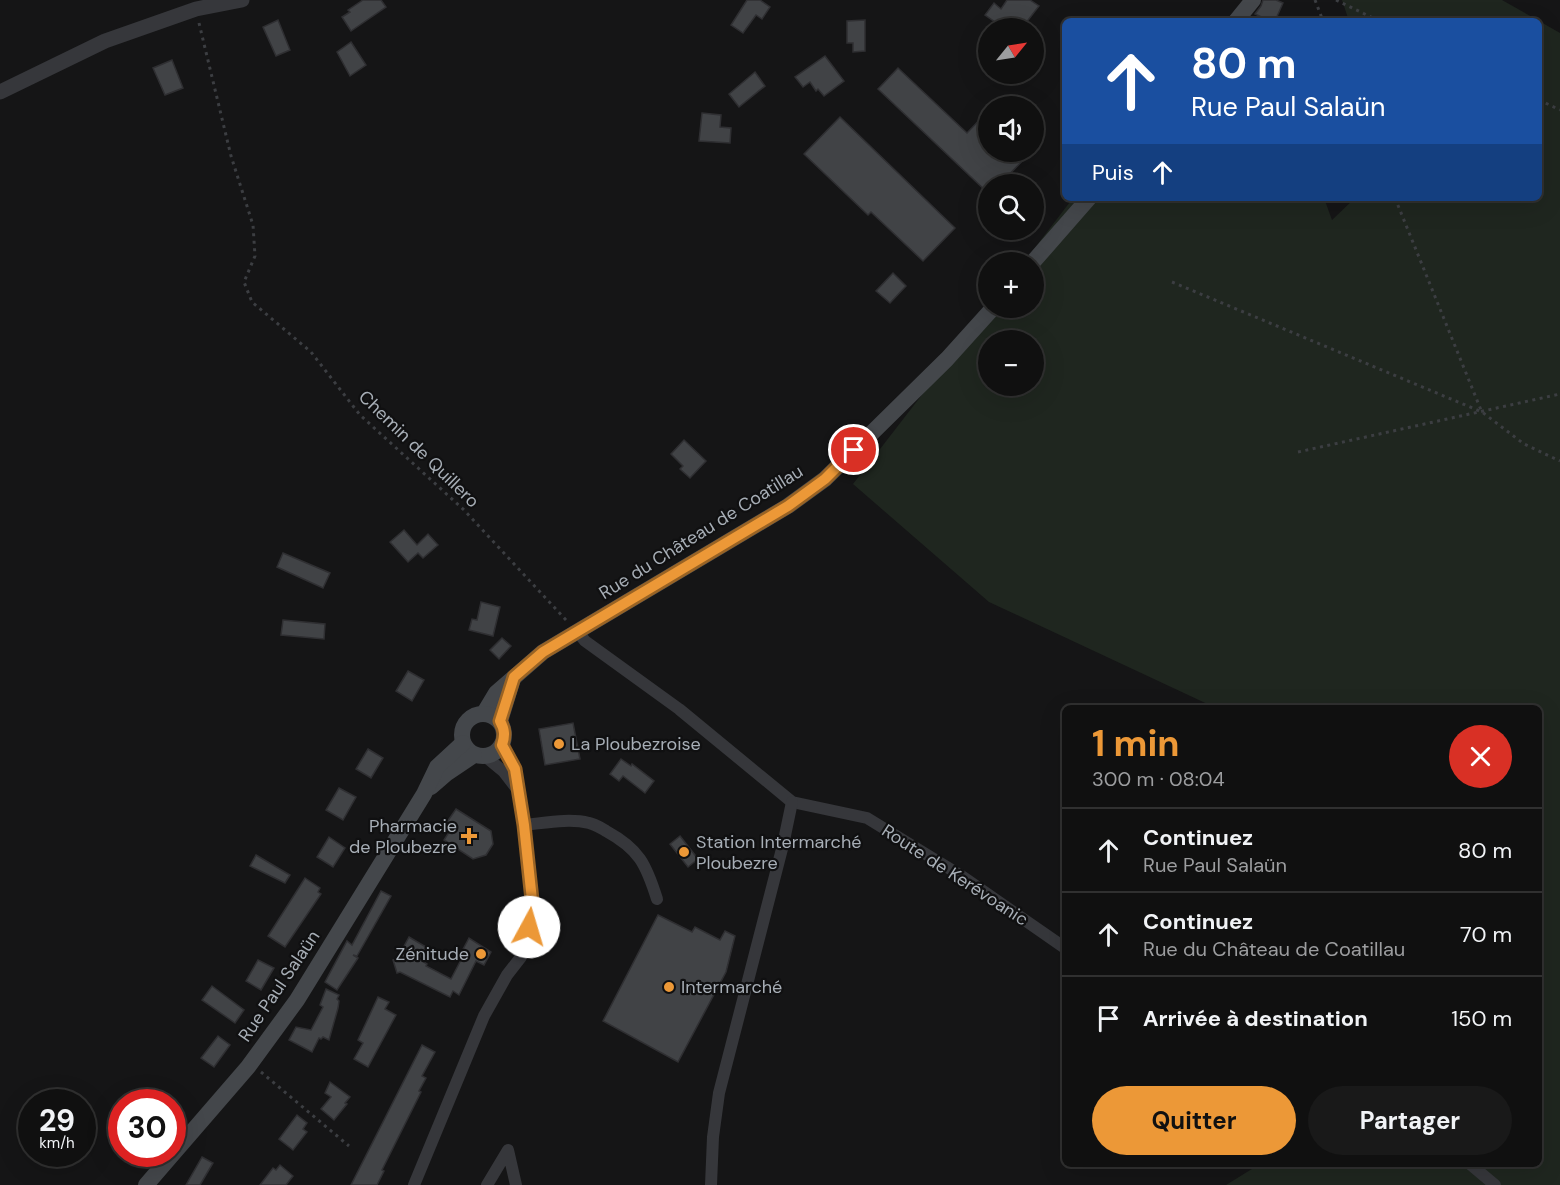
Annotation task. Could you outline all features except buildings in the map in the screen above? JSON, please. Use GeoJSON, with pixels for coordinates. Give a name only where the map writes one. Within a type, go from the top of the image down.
{"type":"FeatureCollection","features":[{"type":"Feature","properties":{"kind":"main road"},"geometry":{"type":"LineString","coordinates":[[1238,18],[1253,0]]}},
{"type":"Feature","properties":{"kind":"main road"},"geometry":{"type":"LineString","coordinates":[[1042,252],[1086,201]]}},
{"type":"Feature","properties":{"kind":"main road","name":"Rue du Château de Coatillau"},"geometry":{"type":"LineString","coordinates":[[577,631],[759,523],[825,479],[947,358],[984,318]]}},
{"type":"Feature","properties":{"kind":"main road"},"geometry":{"type":"LineString","coordinates":[[484,713],[496,693],[514,677],[543,652],[577,631]]}},
{"type":"Feature","properties":{"kind":"main road"},"geometry":{"type":"LineString","coordinates":[[500,721],[514,677]]}},
{"type":"Feature","properties":{"kind":"main road"},"geometry":{"type":"LineString","coordinates":[[484,713],[500,721],[505,737],[495,753],[474,752],[461,735],[463,726],[475,715],[484,713]]}},
{"type":"Feature","properties":{"kind":"main road","name":"Rue Paul Salaün"},"geometry":{"type":"LineString","coordinates":[[146,1185],[251,1062],[297,1000],[424,794],[474,752]]}},
{"type":"Feature","properties":{"kind":"street"},"geometry":{"type":"LineString","coordinates":[[0,92],[105,41],[196,9],[242,0]]}},
{"type":"Feature","properties":{"kind":"street","name":"Route de Kerévoanic"},"geometry":{"type":"LineString","coordinates":[[577,631],[585,641],[679,709],[792,802],[867,818],[960,874],[1062,946]]}},
{"type":"Feature","properties":{"kind":"street"},"geometry":{"type":"LineString","coordinates":[[414,1185],[484,1016],[507,975],[521,957],[529,927],[532,900],[524,825],[515,769],[502,745]]}},
{"type":"Feature","properties":{"kind":"street"},"geometry":{"type":"LineString","coordinates":[[474,752],[504,772],[517,790]]}},
{"type":"Feature","properties":{"kind":"street"},"geometry":{"type":"LineString","coordinates":[[711,1185],[713,1137],[720,1093],[792,802]]}},
{"type":"Feature","properties":{"kind":"street"},"geometry":{"type":"LineString","coordinates":[[524,825],[574,821],[591,823],[613,835],[638,853],[650,874],[657,899]]}},
{"type":"Feature","properties":{"kind":"street"},"geometry":{"type":"LineString","coordinates":[[487,1185],[508,1150],[516,1185]]}},
{"type":"Feature","properties":{"kind":"street"},"geometry":{"type":"LineString","coordinates":[[1473,1167],[1494,1185]]}},
{"type":"Feature","properties":{"kind":"path"},"geometry":{"type":"LineString","coordinates":[[1315,0],[1322,18]]}},
{"type":"Feature","properties":{"kind":"path"},"geometry":{"type":"LineString","coordinates":[[1336,0],[1373,18]]}},
{"type":"Feature","properties":{"kind":"path","name":"Chemin de Quillero"},"geometry":{"type":"LineString","coordinates":[[196,9],[231,156],[254,225],[255,255],[243,282],[252,302],[311,352],[360,415],[464,510],[577,631]]}},
{"type":"Feature","properties":{"kind":"path"},"geometry":{"type":"LineString","coordinates":[[1542,101],[1560,110]]}},
{"type":"Feature","properties":{"kind":"path"},"geometry":{"type":"LineString","coordinates":[[1396,201],[1482,412]]}},
{"type":"Feature","properties":{"kind":"path"},"geometry":{"type":"LineString","coordinates":[[1172,282],[1482,412],[1524,444],[1560,461]]}},
{"type":"Feature","properties":{"kind":"path"},"geometry":{"type":"LineString","coordinates":[[1298,452],[1560,394]]}},
{"type":"Feature","properties":{"kind":"path"},"geometry":{"type":"LineString","coordinates":[[251,1062],[349,1146]]}},
{"type":"Feature","properties":{"kind":"shaded area"},"geometry":{"type":"Polygon","coordinates":[[[1342,0],[1502,0],[1534,18],[1348,18],[1342,0]]]}},
{"type":"Feature","properties":{"kind":"shaded area"},"geometry":{"type":"Polygon","coordinates":[[[1542,23],[1560,33],[1560,1185],[1226,1185],[1255,1167],[1542,1167],[1542,705],[1210,705],[989,602],[853,484],[981,318],[1044,318],[1044,252],[1032,252],[1041,240],[1044,240],[1044,236],[1071,201],[1325,201],[1332,220],[1352,201],[1542,201],[1542,23]]]}},
{"type":"Feature","properties":{"kind":"place","name":"La Ploubezroise"},"geometry":{"type":"Point","coordinates":[559,744]}},
{"type":"Feature","properties":{"kind":"place","name":"Pharmacie de Ploubezre"},"geometry":{"type":"Point","coordinates":[469,836]}},
{"type":"Feature","properties":{"kind":"place","name":"Station Intermarché Ploubezre"},"geometry":{"type":"Point","coordinates":[684,852]}},
{"type":"Feature","properties":{"kind":"place","name":"Zénitude"},"geometry":{"type":"Point","coordinates":[481,954]}},
{"type":"Feature","properties":{"kind":"place","name":"Intermarché"},"geometry":{"type":"Point","coordinates":[669,987]}},
{"type":"Feature","properties":{"kind":"route"},"geometry":{"type":"LineString","coordinates":[[529,927],[532,900],[524,825],[515,769],[502,745],[505,737],[500,721],[514,677],[543,652],[788,506],[825,479],[854,450]]}}]}
